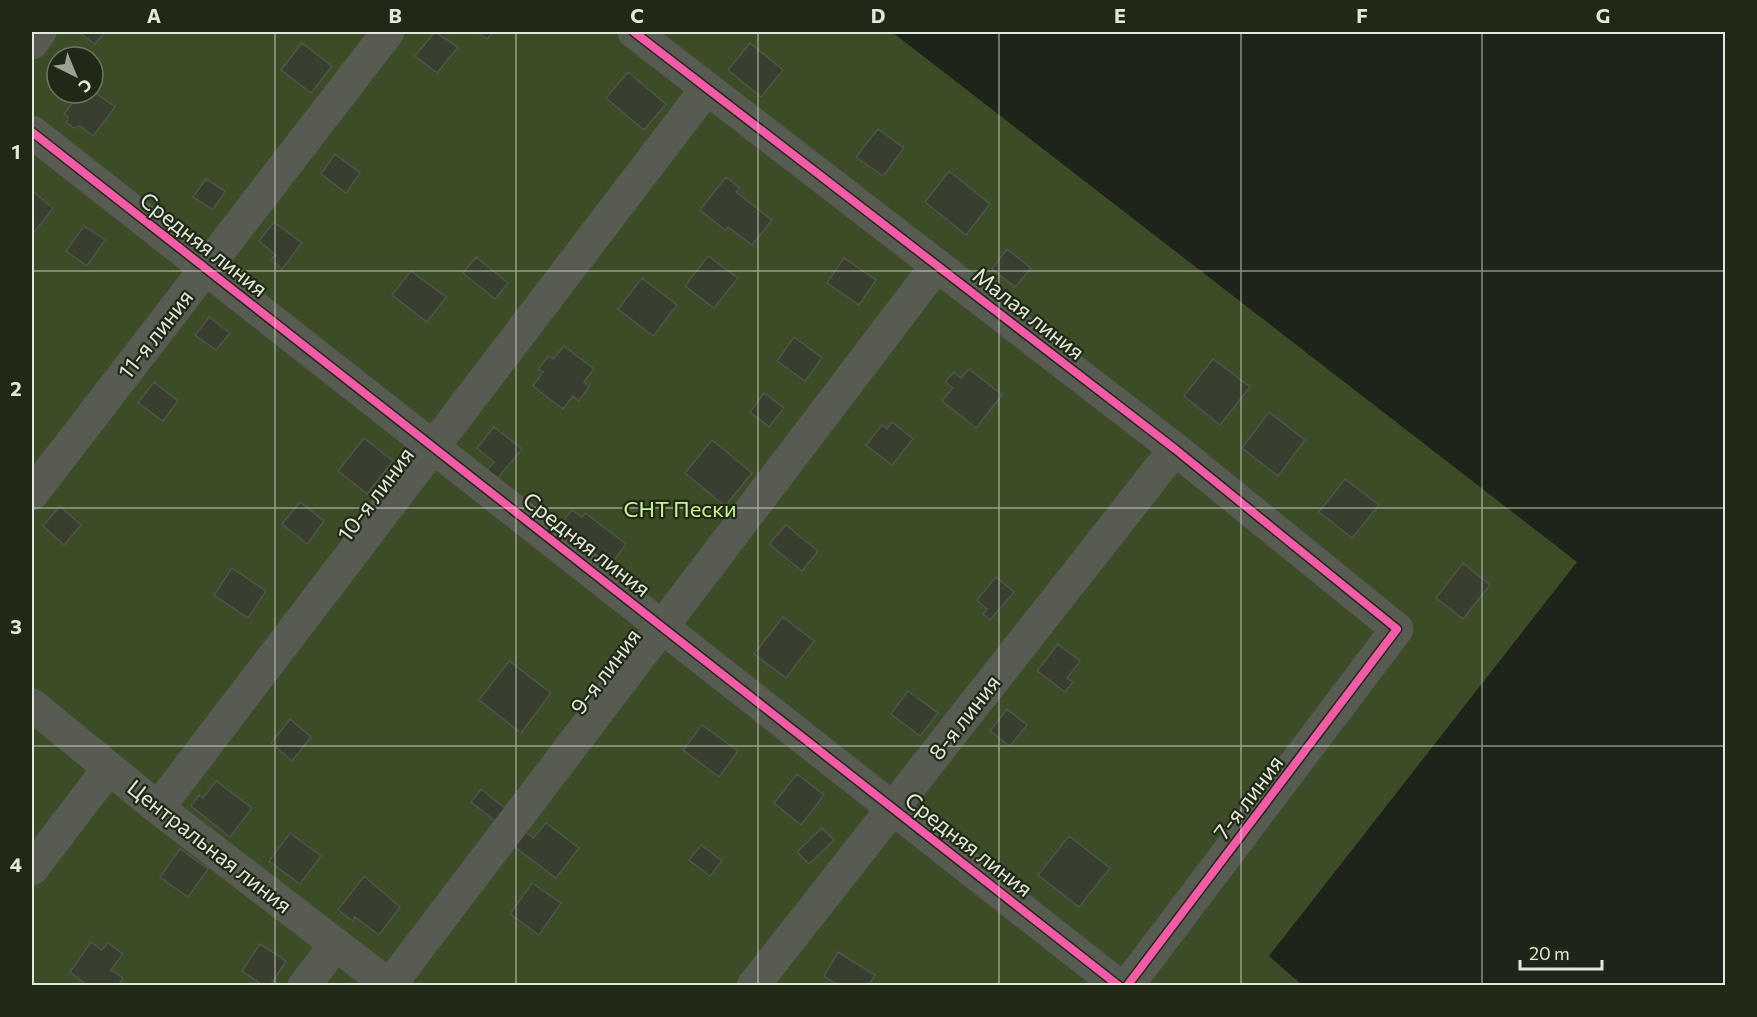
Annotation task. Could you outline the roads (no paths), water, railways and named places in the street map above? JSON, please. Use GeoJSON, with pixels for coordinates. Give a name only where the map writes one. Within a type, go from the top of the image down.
{"type":"FeatureCollection","features":[{"type":"Feature","properties":{"kind":"street"},"geometry":{"type":"LineString","coordinates":[[32,43],[40,32]]}},
{"type":"Feature","properties":{"kind":"street","name":"11-я линия"},"geometry":{"type":"LineString","coordinates":[[32,494],[388,32]]}},
{"type":"Feature","properties":{"kind":"street","name":"Малая линия"},"geometry":{"type":"LineString","coordinates":[[634,32],[1175,448],[1397,630]]}},
{"type":"Feature","properties":{"kind":"street","name":"10-я линия"},"geometry":{"type":"LineString","coordinates":[[158,808],[707,88]]}},
{"type":"Feature","properties":{"kind":"street","name":"Средняя линия"},"geometry":{"type":"LineString","coordinates":[[32,132],[1119,986]]}},
{"type":"Feature","properties":{"kind":"street","name":"9-я линия"},"geometry":{"type":"LineString","coordinates":[[390,985],[938,265]]}},
{"type":"Feature","properties":{"kind":"street","name":"8-я линия"},"geometry":{"type":"LineString","coordinates":[[753,986],[1175,448]]}},
{"type":"Feature","properties":{"kind":"street","name":"7-я линия"},"geometry":{"type":"LineString","coordinates":[[1128,986],[1397,630]]}},
{"type":"Feature","properties":{"kind":"street","name":"Центральная линия"},"geometry":{"type":"LineString","coordinates":[[32,705],[158,808],[390,985]]}},
{"type":"Feature","properties":{"kind":"street"},"geometry":{"type":"LineString","coordinates":[[32,869],[109,768]]}},
{"type":"Feature","properties":{"kind":"street"},"geometry":{"type":"LineString","coordinates":[[304,986],[336,944]]}},
{"type":"Feature","properties":{"kind":"park label","name":"СНТ Пески"},"geometry":{"type":"Point","coordinates":[680,508]}}]}
